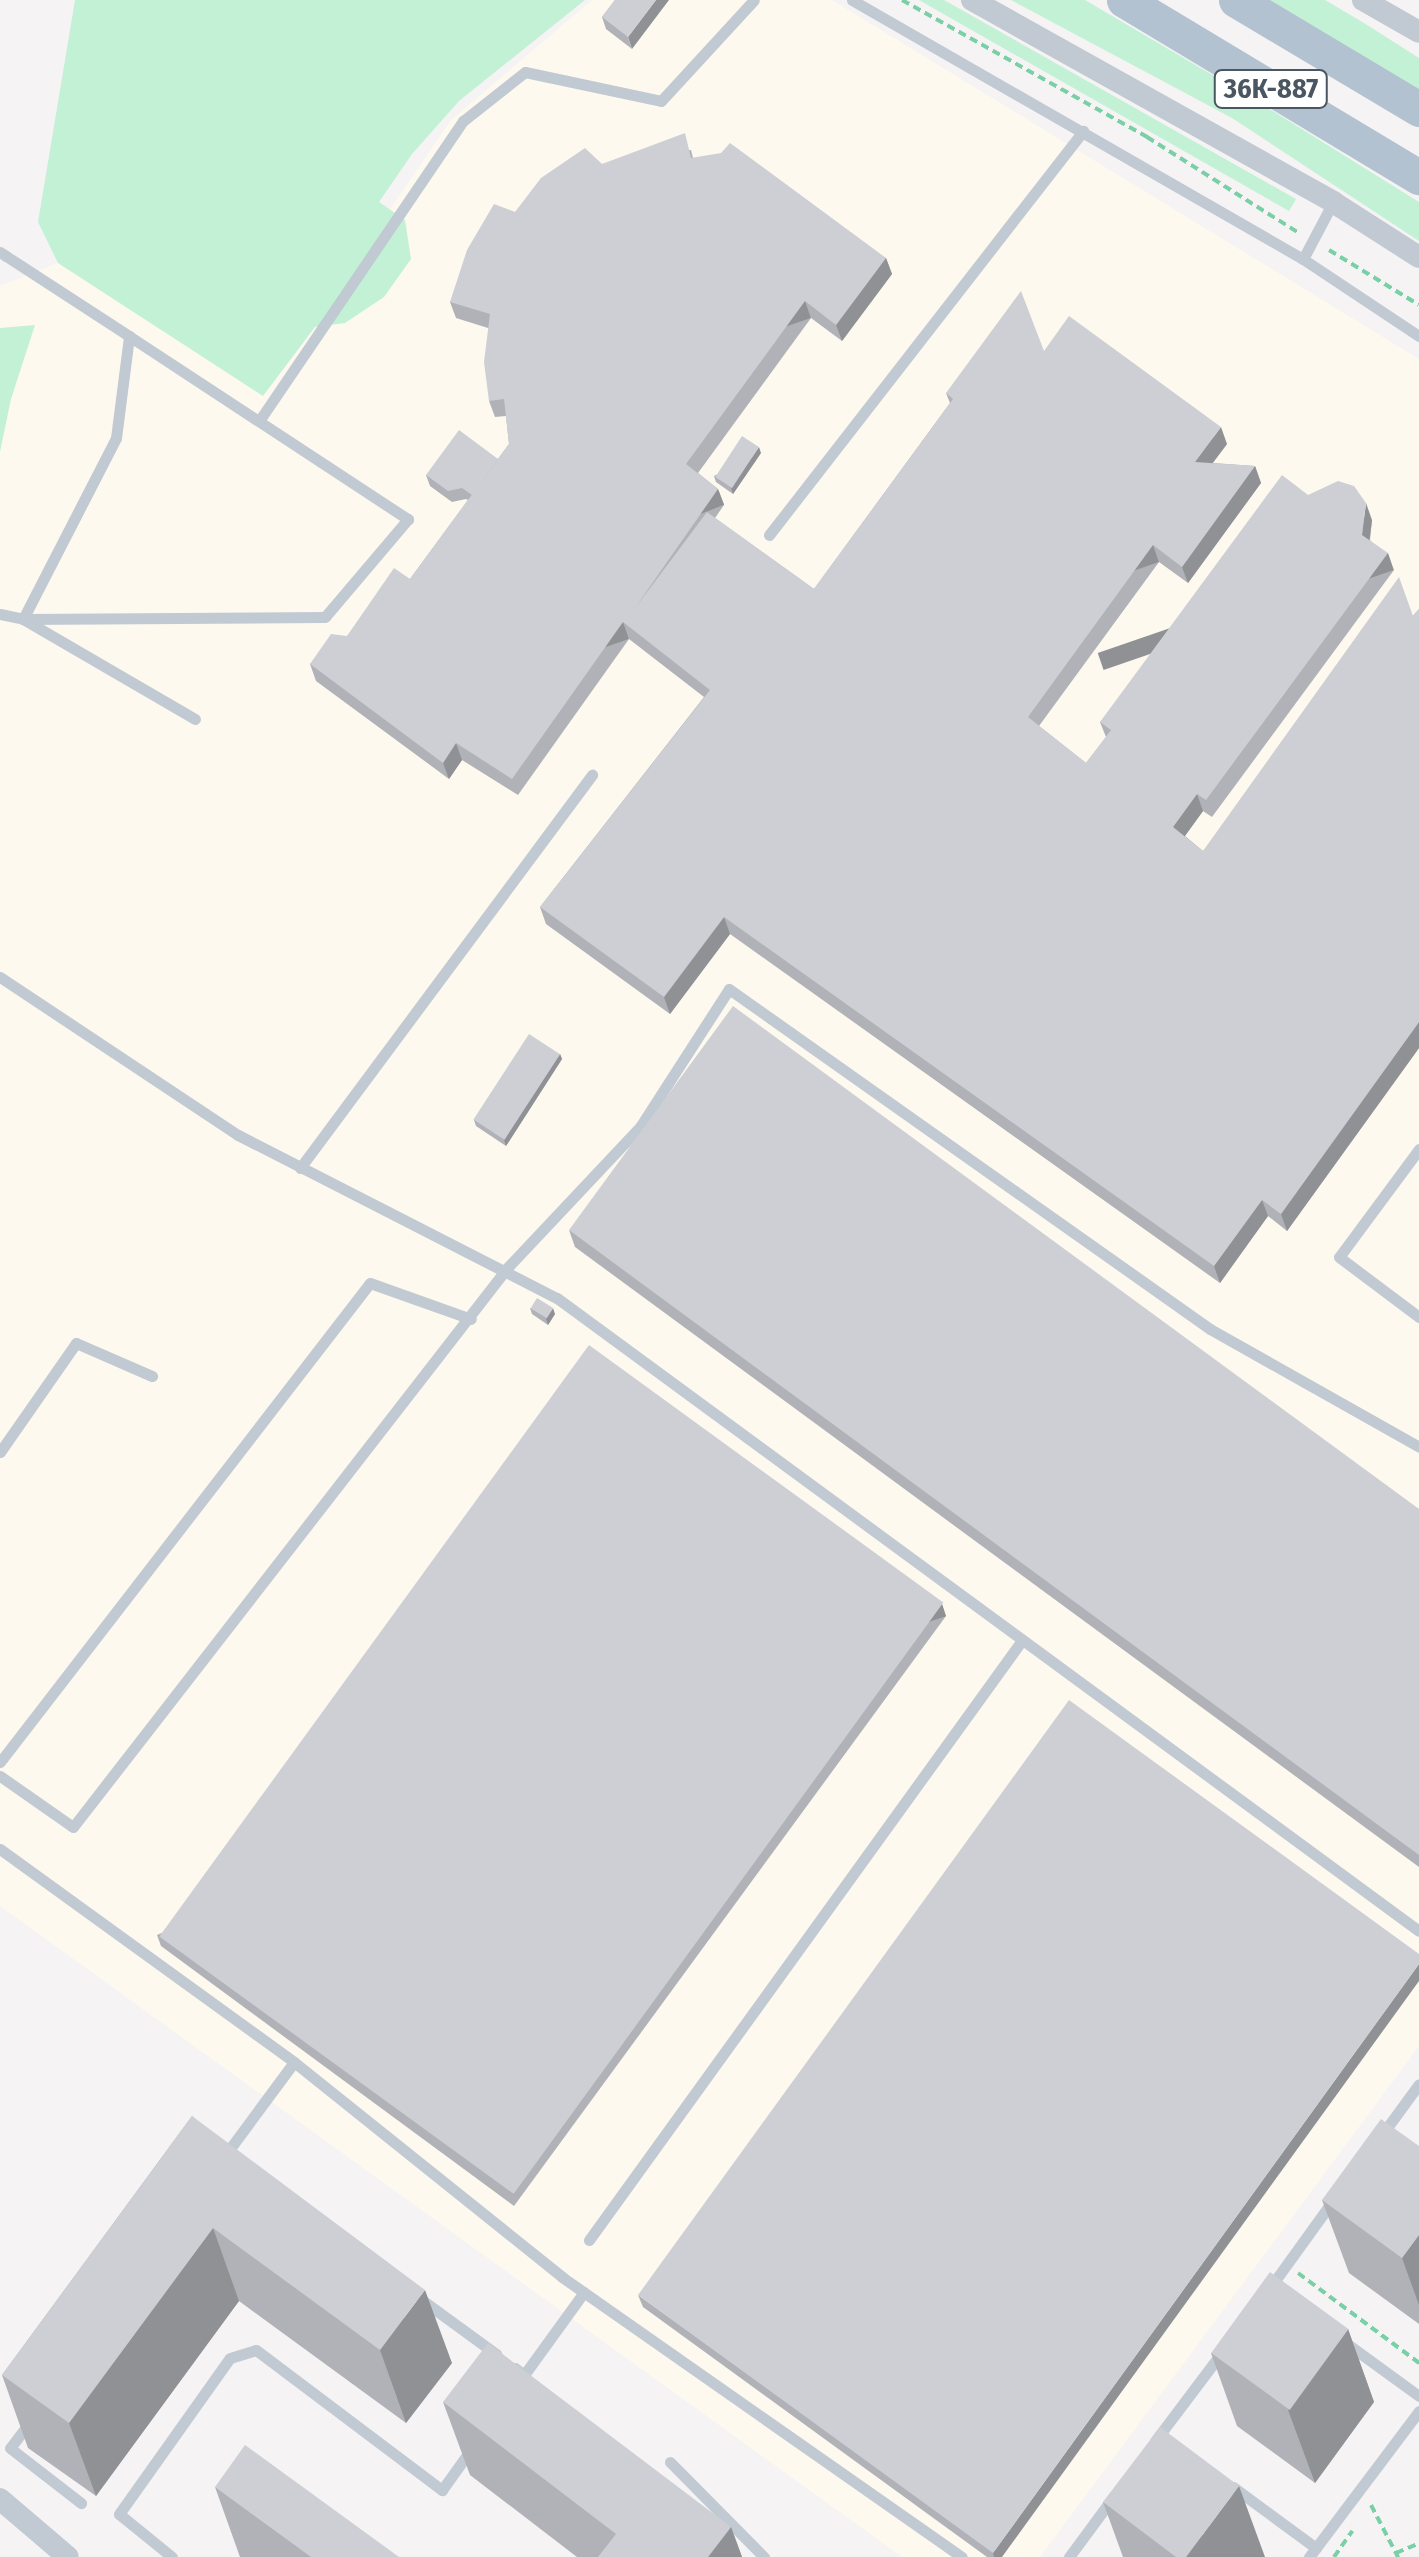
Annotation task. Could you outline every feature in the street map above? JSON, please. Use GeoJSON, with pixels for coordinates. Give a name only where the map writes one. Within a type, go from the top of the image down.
{"type":"FeatureCollection","features":[{"type":"Feature","properties":{"kind":"main road","name":"36К-887"},"geometry":{"type":"LineString","coordinates":[[1124,0],[1419,178]]}},
{"type":"Feature","properties":{"kind":"main road","name":"36К-887"},"geometry":{"type":"LineString","coordinates":[[1236,0],[1419,109]]}},
{"type":"Feature","properties":{"kind":"street"},"geometry":{"type":"LineString","coordinates":[[972,0],[1333,202],[1419,258]]}},
{"type":"Feature","properties":{"kind":"street"},"geometry":{"type":"LineString","coordinates":[[1363,0],[1419,32]]}},
{"type":"Feature","properties":{"kind":"street"},"geometry":{"type":"LineString","coordinates":[[0,2499],[68,2557]]}},
{"type":"Feature","properties":{"kind":"lane"},"geometry":{"type":"LineString","coordinates":[[258,422],[463,120],[525,72],[660,101],[754,0]]}},
{"type":"Feature","properties":{"kind":"lane"},"geometry":{"type":"LineString","coordinates":[[852,0],[1303,259],[1419,336]]}},
{"type":"Feature","properties":{"kind":"lane"},"geometry":{"type":"LineString","coordinates":[[769,535],[1083,131]]}},
{"type":"Feature","properties":{"kind":"lane"},"geometry":{"type":"LineString","coordinates":[[1303,259],[1333,202]]}},
{"type":"Feature","properties":{"kind":"lane"},"geometry":{"type":"LineString","coordinates":[[0,252],[408,520],[325,617],[23,619],[0,614]]}},
{"type":"Feature","properties":{"kind":"lane"},"geometry":{"type":"LineString","coordinates":[[23,619],[116,438],[129,336]]}},
{"type":"Feature","properties":{"kind":"lane"},"geometry":{"type":"LineString","coordinates":[[23,619],[195,720]]}},
{"type":"Feature","properties":{"kind":"lane"},"geometry":{"type":"LineString","coordinates":[[300,1168],[592,775]]}},
{"type":"Feature","properties":{"kind":"lane"},"geometry":{"type":"LineString","coordinates":[[0,977],[238,1135],[508,1268],[1419,1931]]}},
{"type":"Feature","properties":{"kind":"lane"},"geometry":{"type":"LineString","coordinates":[[0,1776],[72,1827],[508,1268],[640,1128],[729,989],[1210,1329],[1419,1446]]}},
{"type":"Feature","properties":{"kind":"lane"},"geometry":{"type":"LineString","coordinates":[[1419,1149],[1339,1258],[1419,1317]]}},
{"type":"Feature","properties":{"kind":"lane"},"geometry":{"type":"LineString","coordinates":[[0,1762],[370,1283],[471,1319]]}},
{"type":"Feature","properties":{"kind":"lane"},"geometry":{"type":"LineString","coordinates":[[0,1452],[76,1343],[152,1376]]}},
{"type":"Feature","properties":{"kind":"lane"},"geometry":{"type":"LineString","coordinates":[[589,2240],[1020,1643]]}},
{"type":"Feature","properties":{"kind":"lane"},"geometry":{"type":"LineString","coordinates":[[0,1849],[294,2062],[584,2292],[962,2557]]}},
{"type":"Feature","properties":{"kind":"lane"},"geometry":{"type":"LineString","coordinates":[[213,2172],[294,2062]]}},
{"type":"Feature","properties":{"kind":"lane"},"geometry":{"type":"LineString","coordinates":[[1374,2144],[1419,2084]]}},
{"type":"Feature","properties":{"kind":"lane"},"geometry":{"type":"LineString","coordinates":[[1386,2130],[1397,2138]]}},
{"type":"Feature","properties":{"kind":"lane"},"geometry":{"type":"LineString","coordinates":[[224,2156],[240,2168]]}},
{"type":"Feature","properties":{"kind":"lane"},"geometry":{"type":"LineString","coordinates":[[1259,2302],[1341,2190]]}},
{"type":"Feature","properties":{"kind":"lane"},"geometry":{"type":"LineString","coordinates":[[402,2286],[524,2375]]}},
{"type":"Feature","properties":{"kind":"lane"},"geometry":{"type":"LineString","coordinates":[[1270,2287],[1284,2298]]}},
{"type":"Feature","properties":{"kind":"lane"},"geometry":{"type":"LineString","coordinates":[[514,2389],[584,2292]]}},
{"type":"Feature","properties":{"kind":"lane"},"geometry":{"type":"LineString","coordinates":[[1329,2331],[1419,2396]]}},
{"type":"Feature","properties":{"kind":"lane"},"geometry":{"type":"LineString","coordinates":[[1149,2449],[1226,2346]]}},
{"type":"Feature","properties":{"kind":"lane"},"geometry":{"type":"LineString","coordinates":[[172,2557],[119,2514],[230,2358],[256,2350],[442,2490],[483,2432]]}},
{"type":"Feature","properties":{"kind":"lane"},"geometry":{"type":"LineString","coordinates":[[44,2402],[10,2448],[82,2503]]}},
{"type":"Feature","properties":{"kind":"lane"},"geometry":{"type":"LineString","coordinates":[[1223,2480],[1313,2552],[1419,2411]]}},
{"type":"Feature","properties":{"kind":"lane"},"geometry":{"type":"LineString","coordinates":[[1161,2434],[1176,2445]]}},
{"type":"Feature","properties":{"kind":"lane"},"geometry":{"type":"LineString","coordinates":[[670,2462],[764,2557]]}},
{"type":"Feature","properties":{"kind":"lane"},"geometry":{"type":"LineString","coordinates":[[1069,2557],[1126,2480]]}},
{"type":"Feature","properties":{"kind":"path"},"geometry":{"type":"LineString","coordinates":[[902,0],[1147,137],[1419,305]]}},
{"type":"Feature","properties":{"kind":"path"},"geometry":{"type":"LineString","coordinates":[[1286,2264],[1419,2363]]}},
{"type":"Feature","properties":{"kind":"path"},"geometry":{"type":"LineString","coordinates":[[1380,2493],[1370,2507],[1396,2555],[1419,2544]]}},
{"type":"Feature","properties":{"kind":"shaded area"},"geometry":{"type":"Polygon","coordinates":[[[592,0],[832,0],[1419,359],[1419,2046],[1040,2557],[902,2557],[0,1906],[0,286],[58,263],[263,395],[451,120],[592,0]]]}},
{"type":"Feature","properties":{"kind":"green space"},"geometry":{"type":"Polygon","coordinates":[[[75,0],[585,0],[459,101],[412,154],[379,202],[405,220],[411,259],[384,297],[345,323],[315,327],[263,396],[58,263],[38,222],[75,0]]]}},
{"type":"Feature","properties":{"kind":"green space"},"geometry":{"type":"Polygon","coordinates":[[[919,0],[944,0],[1296,199],[1289,211],[919,0]]]}},
{"type":"Feature","properties":{"kind":"green space"},"geometry":{"type":"Polygon","coordinates":[[[1011,0],[1085,0],[1255,100],[1419,202],[1419,241],[1232,118],[1011,0]]]}},
{"type":"Feature","properties":{"kind":"green space"},"geometry":{"type":"Polygon","coordinates":[[[1266,0],[1325,0],[1364,23],[1419,58],[1419,95],[1266,0]]]}},
{"type":"Feature","properties":{"kind":"green space"},"geometry":{"type":"Polygon","coordinates":[[[35,325],[11,399],[0,452],[0,328],[35,325]]]}},
{"type":"Feature","properties":{"kind":"building"},"geometry":{"type":"Polygon","coordinates":[[[615,0],[656,0],[628,37],[602,17],[615,0]]]}},
{"type":"Feature","properties":{"kind":"building"},"geometry":{"type":"Polygon","coordinates":[[[685,133],[691,158],[721,153],[730,143],[886,258],[836,325],[805,301],[686,464],[718,489],[635,608],[707,512],[814,589],[953,399],[946,393],[1021,291],[1044,351],[1069,316],[1221,427],[1195,462],[1255,466],[1182,567],[1153,545],[1028,717],[1086,763],[1111,730],[1100,722],[1282,475],[1308,495],[1338,481],[1354,486],[1366,503],[1362,535],[1388,553],[1206,800],[1197,794],[1173,827],[1203,851],[1399,577],[1413,616],[1419,609],[1419,1022],[1281,1214],[1262,1200],[1214,1266],[724,917],[664,997],[540,907],[710,690],[623,622],[512,779],[456,743],[443,763],[310,664],[331,634],[347,636],[394,568],[410,579],[509,444],[504,399],[489,401],[484,362],[490,314],[450,302],[467,250],[494,204],[515,212],[541,178],[585,148],[602,164],[685,133]]]}},
{"type":"Feature","properties":{"kind":"building"},"geometry":{"type":"Polygon","coordinates":[[[459,430],[498,459],[472,495],[462,488],[448,491],[426,475],[459,430]]]}},
{"type":"Feature","properties":{"kind":"building"},"geometry":{"type":"Polygon","coordinates":[[[742,436],[759,447],[732,488],[715,477],[742,436]]]}},
{"type":"Feature","properties":{"kind":"building"},"geometry":{"type":"Polygon","coordinates":[[[733,1006],[1419,1509],[1419,1855],[569,1230],[733,1006]]]}},
{"type":"Feature","properties":{"kind":"building"},"geometry":{"type":"Polygon","coordinates":[[[529,1034],[560,1054],[504,1140],[473,1120],[529,1034]]]}},
{"type":"Feature","properties":{"kind":"building"},"geometry":{"type":"Polygon","coordinates":[[[537,1298],[553,1308],[547,1318],[531,1308],[537,1298]]]}},
{"type":"Feature","properties":{"kind":"building"},"geometry":{"type":"Polygon","coordinates":[[[589,1345],[943,1602],[514,2194],[159,1936],[589,1345]]]}},
{"type":"Feature","properties":{"kind":"building"},"geometry":{"type":"Polygon","coordinates":[[[1069,1700],[1419,1954],[1419,1964],[993,2553],[638,2295],[1069,1700]]]}},
{"type":"Feature","properties":{"kind":"building"},"geometry":{"type":"Polygon","coordinates":[[[192,2116],[425,2290],[380,2350],[213,2228],[69,2423],[2,2375],[192,2116]]]}},
{"type":"Feature","properties":{"kind":"building"},"geometry":{"type":"Polygon","coordinates":[[[1381,2119],[1419,2146],[1419,2235],[1402,2258],[1322,2200],[1381,2119]]]}},
{"type":"Feature","properties":{"kind":"building"},"geometry":{"type":"Polygon","coordinates":[[[1270,2272],[1348,2329],[1290,2410],[1211,2353],[1270,2272]]]}},
{"type":"Feature","properties":{"kind":"building"},"geometry":{"type":"Polygon","coordinates":[[[488,2343],[731,2527],[708,2557],[598,2557],[616,2534],[443,2402],[488,2343]]]}},
{"type":"Feature","properties":{"kind":"building"},"geometry":{"type":"Polygon","coordinates":[[[1160,2427],[1239,2486],[1186,2557],[1176,2557],[1103,2502],[1160,2427]]]}},
{"type":"Feature","properties":{"kind":"building"},"geometry":{"type":"Polygon","coordinates":[[[245,2445],[399,2557],[311,2557],[215,2487],[245,2445]]]}}]}
